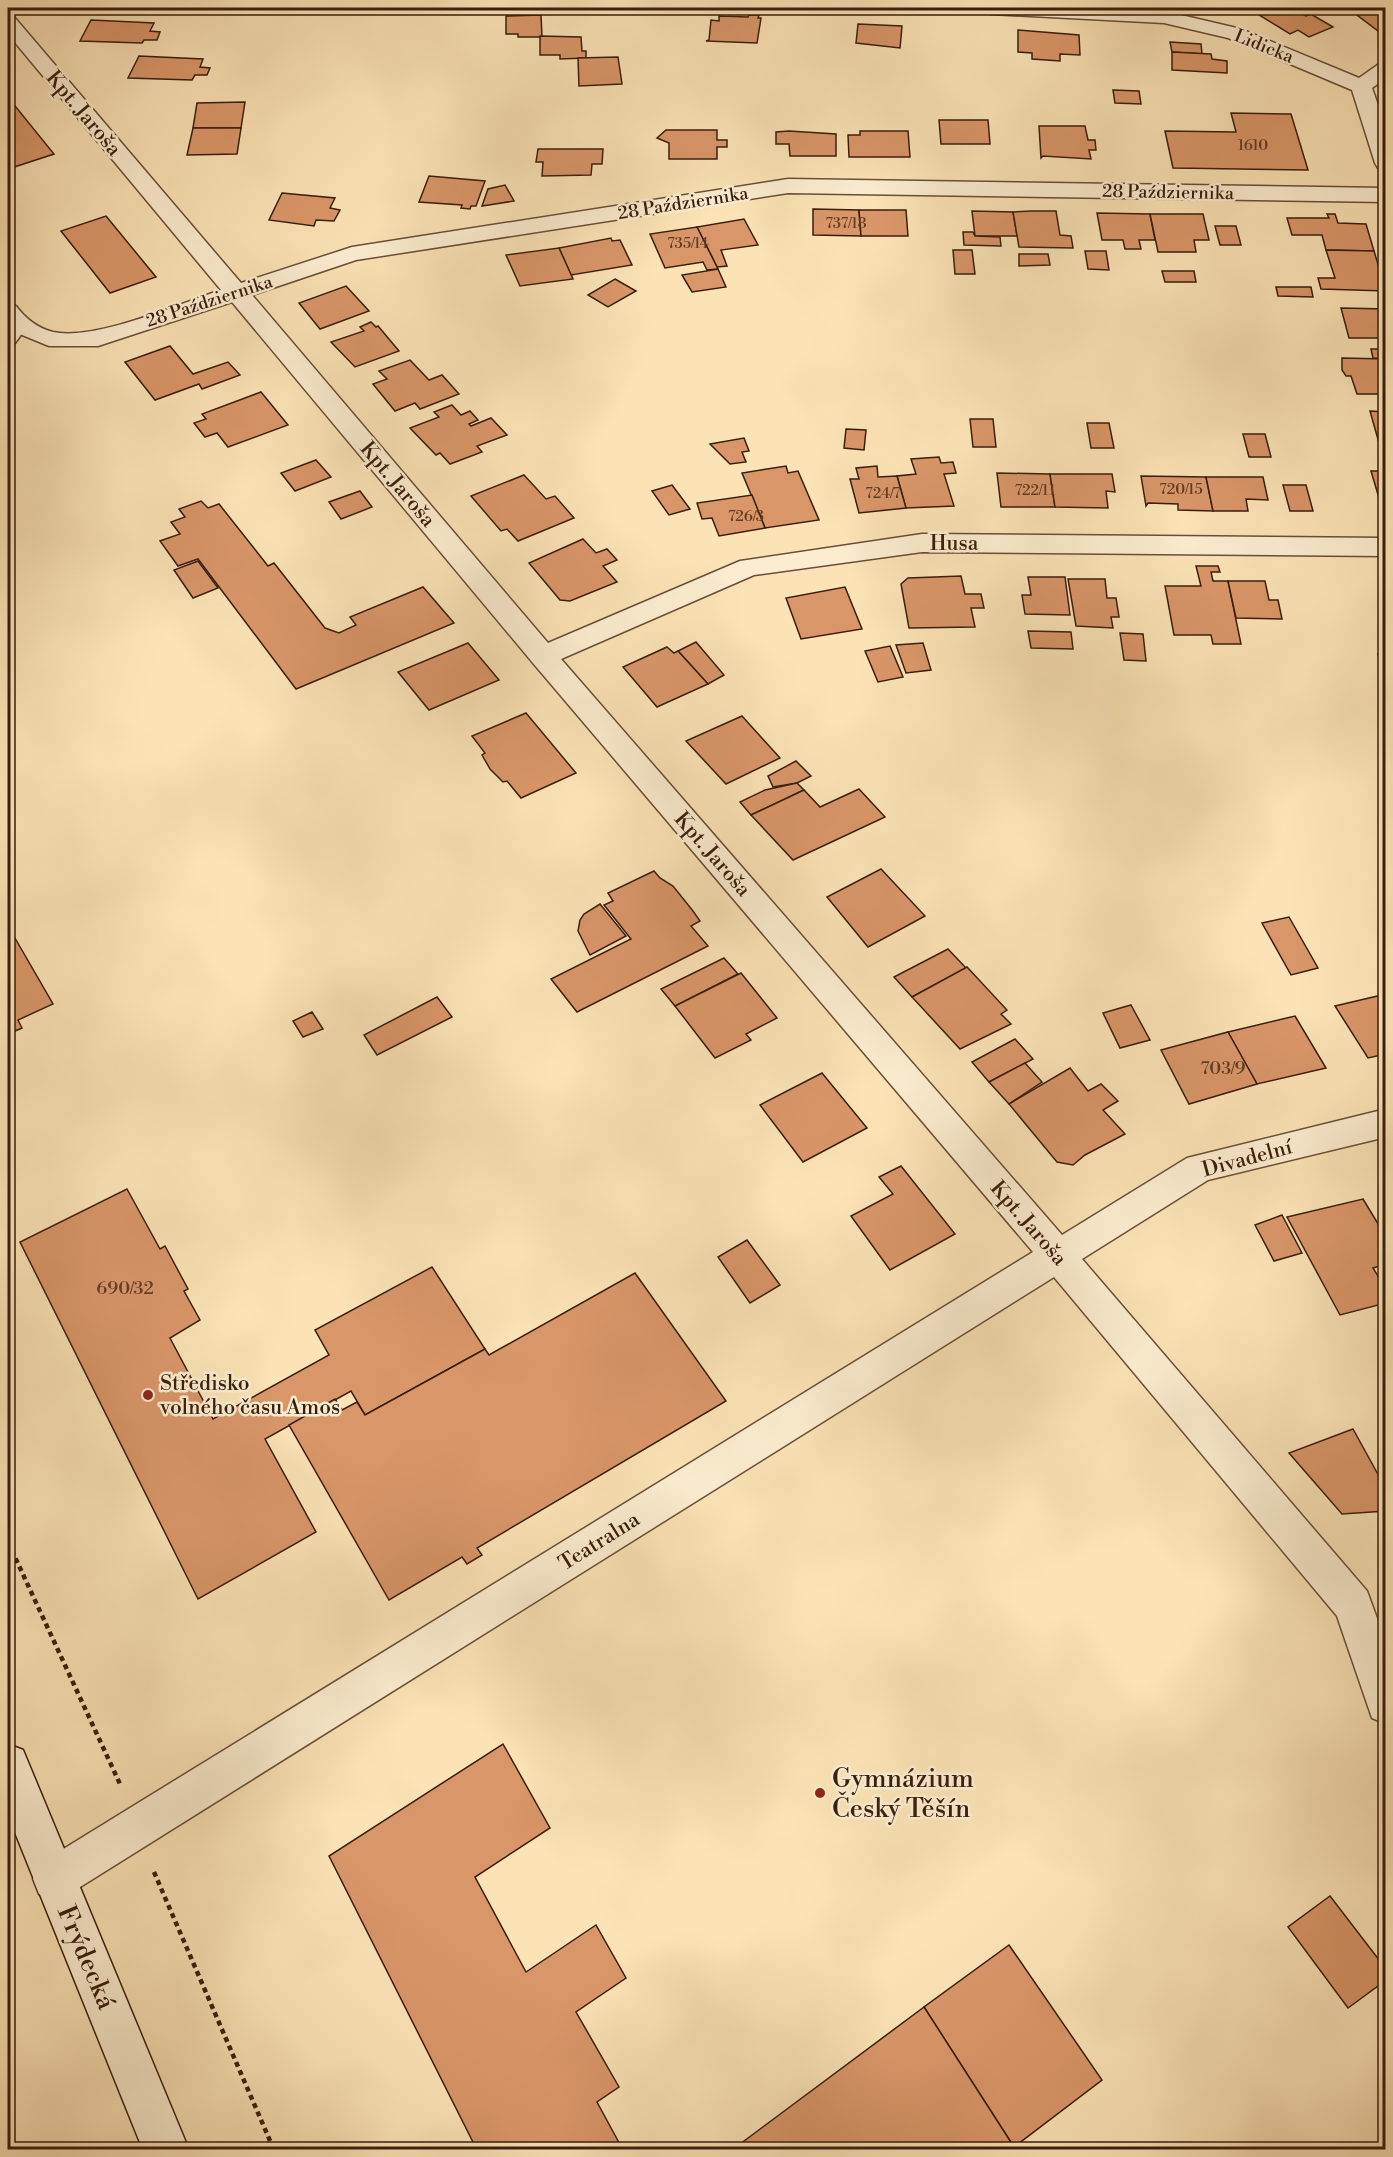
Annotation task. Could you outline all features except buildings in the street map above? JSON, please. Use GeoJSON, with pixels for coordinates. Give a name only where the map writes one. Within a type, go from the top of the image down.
{"type":"FeatureCollection","features":[{"type":"Feature","properties":{"kind":"street","name":"Lidicka"},"geometry":{"type":"LineString","coordinates":[[991,8],[1164,17],[1234,33],[1361,86]]}},
{"type":"Feature","properties":{"kind":"street","name":"Kpt. Jaroša"},"geometry":{"type":"LineString","coordinates":[[8,22],[543,656],[1059,1257],[1353,1605],[1386,1704]]}},
{"type":"Feature","properties":{"kind":"street"},"geometry":{"type":"LineString","coordinates":[[1386,68],[1361,86],[1386,163]]}},
{"type":"Feature","properties":{"kind":"street","name":"28 Października"},"geometry":{"type":"LineString","coordinates":[[11,325],[48,339],[98,339],[352,254],[788,186],[1386,195]]}},
{"type":"Feature","properties":{"kind":"street","name":"Husa"},"geometry":{"type":"LineString","coordinates":[[543,656],[749,567],[922,543],[1386,547]]}},
{"type":"Feature","properties":{"kind":"street","name":"Divadelní"},"geometry":{"type":"LineString","coordinates":[[1059,1257],[1199,1168],[1386,1123]]}},
{"type":"Feature","properties":{"kind":"street","name":"Teatralna"},"geometry":{"type":"LineString","coordinates":[[138,1825],[1059,1257]]}},
{"type":"Feature","properties":{"kind":"street","name":"Frýdecká"},"geometry":{"type":"LineString","coordinates":[[8,1764],[166,2150]]}},
{"type":"Feature","properties":{"kind":"street"},"geometry":{"type":"LineString","coordinates":[[54,1879],[138,1825]]}},
{"type":"Feature","properties":{"kind":"path"},"geometry":{"type":"LineString","coordinates":[[8,1542],[138,1825],[156,1879],[274,2150]]}},
{"type":"Feature","properties":{"kind":"place","name":"Středisko volného času Amos"},"geometry":{"type":"Point","coordinates":[148,1395]}},
{"type":"Feature","properties":{"kind":"place","name":"Gymnázium Český Těšín"},"geometry":{"type":"Point","coordinates":[820,1793]}}]}
